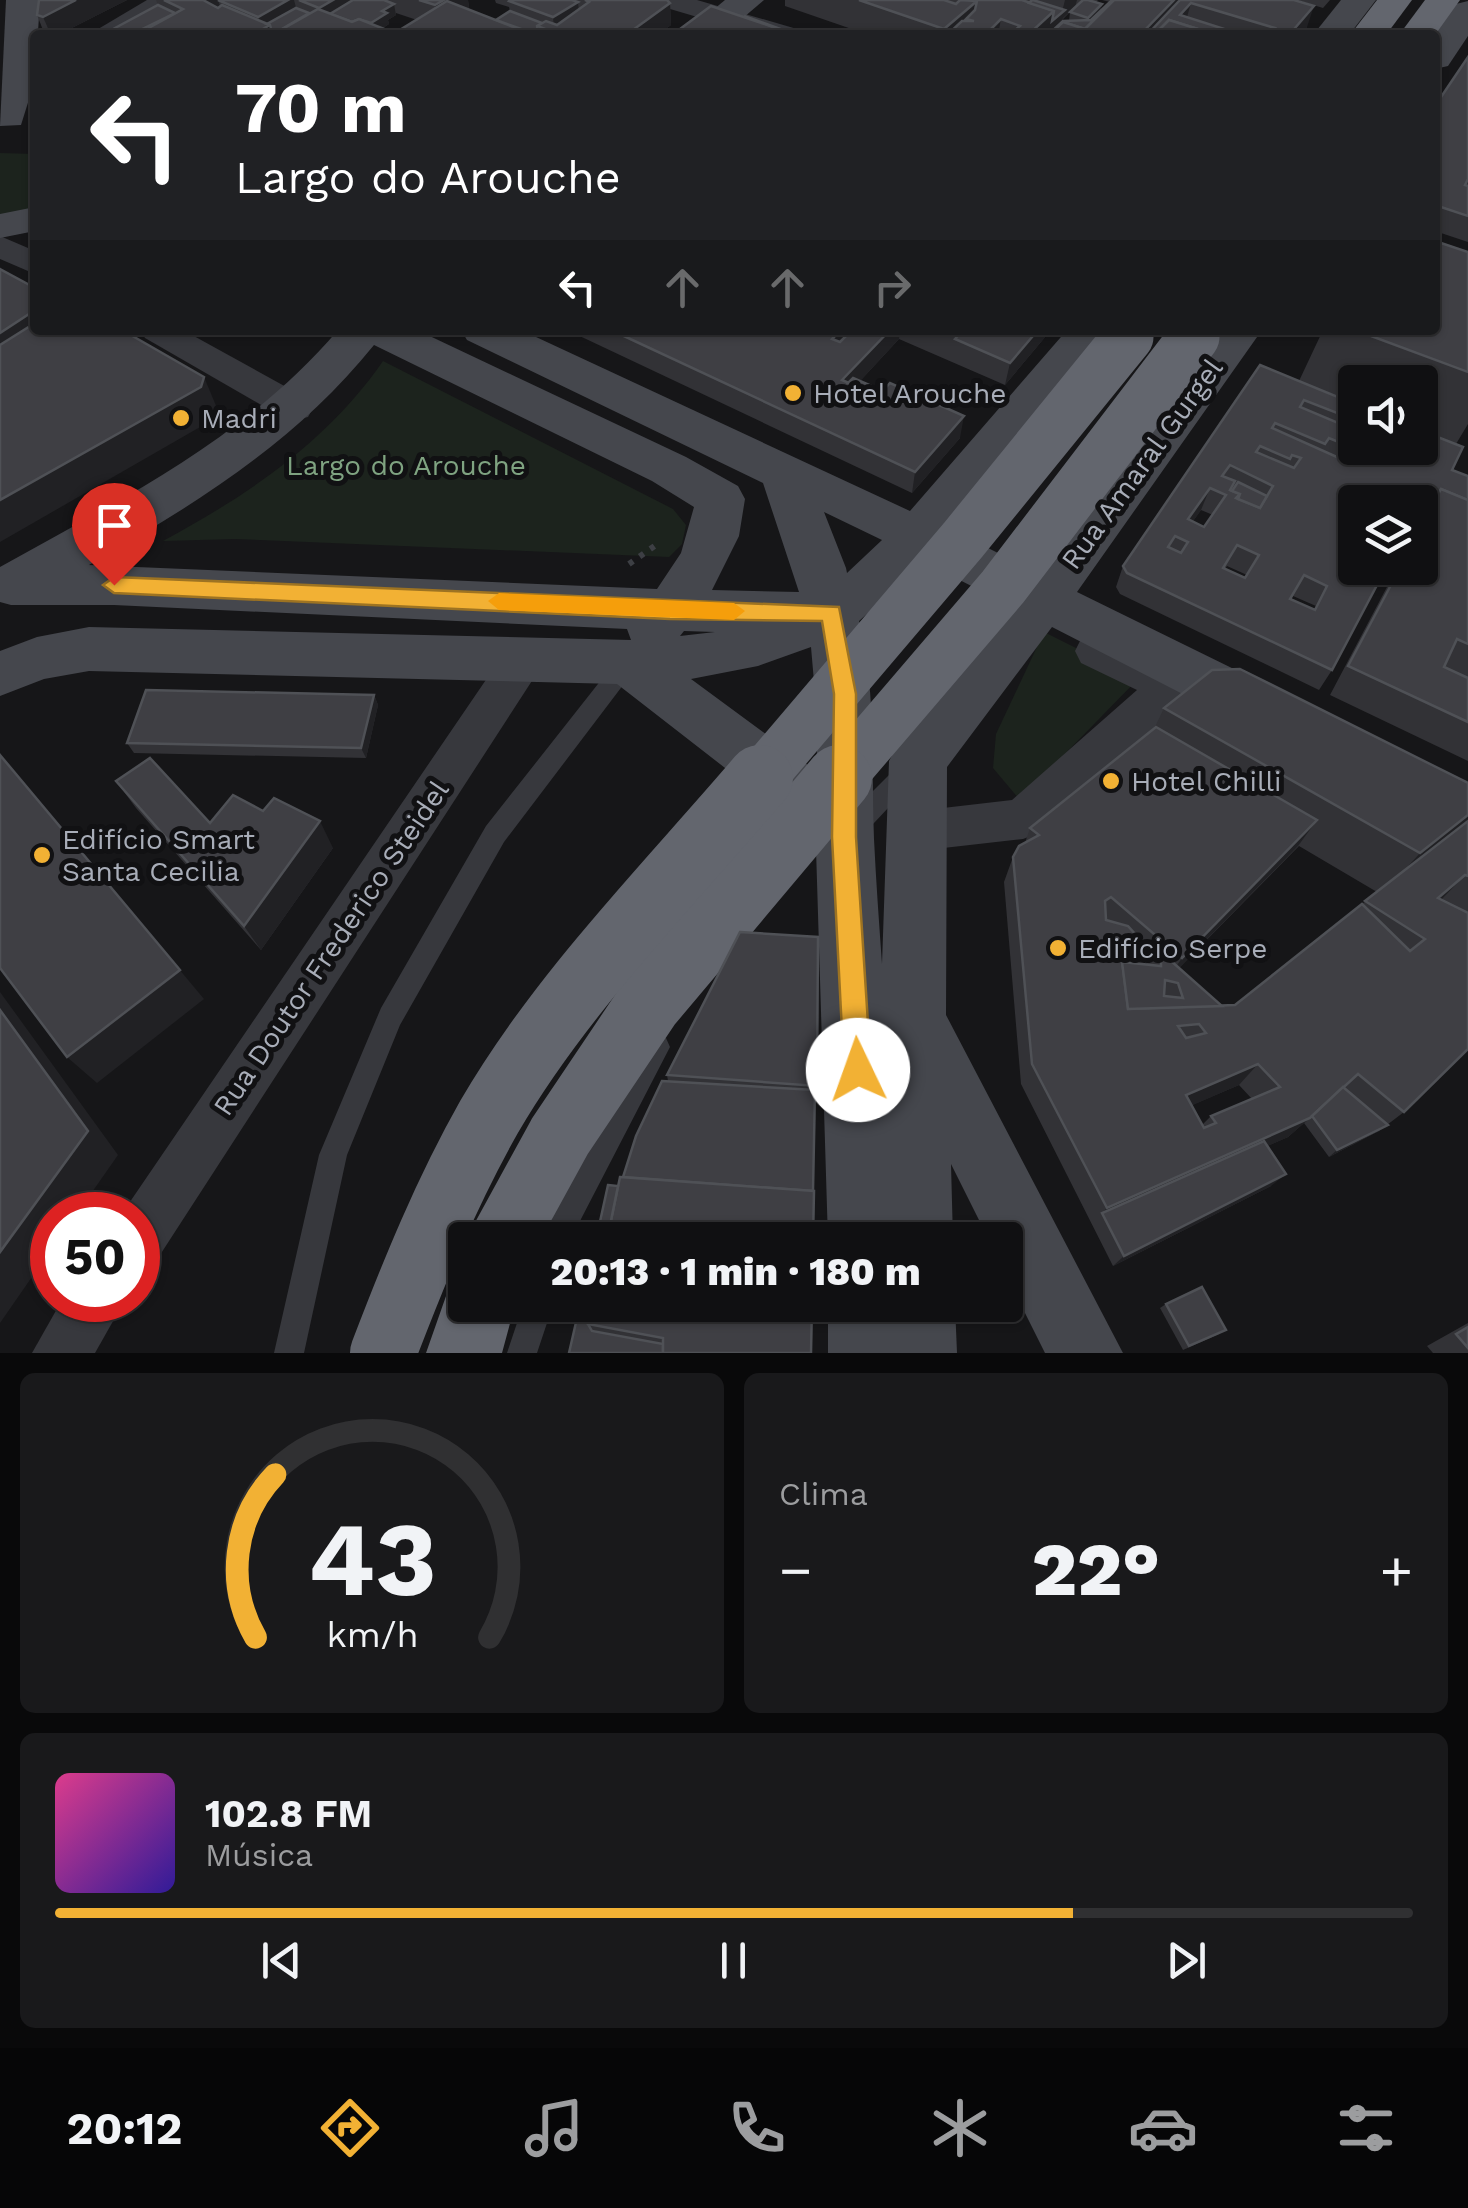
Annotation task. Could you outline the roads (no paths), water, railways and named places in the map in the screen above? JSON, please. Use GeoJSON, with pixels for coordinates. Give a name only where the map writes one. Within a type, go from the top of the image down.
{"type":"FeatureCollection","features":[{"type":"Feature","properties":{"kind":"highway"},"geometry":{"type":"LineString","coordinates":[[1372,30],[1395,0]]}},
{"type":"Feature","properties":{"kind":"highway"},"geometry":{"type":"LineString","coordinates":[[1421,30],[1443,0]]}},
{"type":"Feature","properties":{"kind":"highway"},"geometry":{"type":"LineString","coordinates":[[383,1353],[420,1253],[452,1186],[491,1114],[556,1017],[963,540],[1130,335]]}},
{"type":"Feature","properties":{"kind":"highway"},"geometry":{"type":"LineString","coordinates":[[513,1222],[581,1096],[623,1036],[672,973],[1003,586],[1196,335]]}},
{"type":"Feature","properties":{"kind":"highway"},"geometry":{"type":"LineString","coordinates":[[464,1353],[473,1322]]}},
{"type":"Feature","properties":{"kind":"main road"},"geometry":{"type":"LineString","coordinates":[[14,120],[27,67],[23,0]]}},
{"type":"Feature","properties":{"kind":"main road"},"geometry":{"type":"LineString","coordinates":[[1335,30],[1359,0]]}},
{"type":"Feature","properties":{"kind":"main road"},"geometry":{"type":"LineString","coordinates":[[1440,51],[1468,11]]}},
{"type":"Feature","properties":{"kind":"main road"},"geometry":{"type":"LineString","coordinates":[[0,226],[30,220]]}},
{"type":"Feature","properties":{"kind":"main road"},"geometry":{"type":"LineString","coordinates":[[5,589],[179,488],[271,428],[332,372],[358,335]]}},
{"type":"Feature","properties":{"kind":"main road"},"geometry":{"type":"LineString","coordinates":[[390,335],[669,469],[720,498],[719,526],[700,570],[628,662]]}},
{"type":"Feature","properties":{"kind":"main road"},"geometry":{"type":"LineString","coordinates":[[494,335],[1044,597],[1311,733]]}},
{"type":"Feature","properties":{"kind":"main road"},"geometry":{"type":"LineString","coordinates":[[5,589],[8,670],[89,649],[628,662],[734,651],[831,613],[918,536],[1088,335]]}},
{"type":"Feature","properties":{"kind":"main road","name":"Rua Amaral Gurgel"},"geometry":{"type":"LineString","coordinates":[[1044,597],[1236,335]]}},
{"type":"Feature","properties":{"kind":"main road"},"geometry":{"type":"LineString","coordinates":[[782,472],[820,568],[845,694],[821,853]]}},
{"type":"Feature","properties":{"kind":"main road"},"geometry":{"type":"LineString","coordinates":[[5,589],[114,585],[670,610],[831,613]]}},
{"type":"Feature","properties":{"kind":"main road"},"geometry":{"type":"LineString","coordinates":[[917,1222],[913,1021],[918,761],[1044,597]]}},
{"type":"Feature","properties":{"kind":"main road"},"geometry":{"type":"LineString","coordinates":[[628,662],[795,785],[821,853],[862,1222]]}},
{"type":"Feature","properties":{"kind":"main road"},"geometry":{"type":"LineString","coordinates":[[913,1021],[1085,1353]]}},
{"type":"Feature","properties":{"kind":"main road"},"geometry":{"type":"LineString","coordinates":[[865,1322],[866,1353]]}},
{"type":"Feature","properties":{"kind":"main road"},"geometry":{"type":"LineString","coordinates":[[918,1322],[918,1353]]}},
{"type":"Feature","properties":{"kind":"street"},"geometry":{"type":"LineString","coordinates":[[111,30],[167,0]]}},
{"type":"Feature","properties":{"kind":"street"},"geometry":{"type":"LineString","coordinates":[[669,0],[770,30]]}},
{"type":"Feature","properties":{"kind":"street"},"geometry":{"type":"LineString","coordinates":[[0,246],[30,261]]}},
{"type":"Feature","properties":{"kind":"street"},"geometry":{"type":"LineString","coordinates":[[165,335],[296,408]]}},
{"type":"Feature","properties":{"kind":"street"},"geometry":{"type":"LineString","coordinates":[[916,832],[1023,819],[1170,687],[1096,651]]}},
{"type":"Feature","properties":{"kind":"street","name":"Rua Doutor Frederico Steidel"},"geometry":{"type":"LineString","coordinates":[[160,1205],[524,658]]}},
{"type":"Feature","properties":{"kind":"street"},"geometry":{"type":"LineString","coordinates":[[60,1353],[81,1322]]}},
{"type":"Feature","properties":{"kind":"lane"},"geometry":{"type":"LineString","coordinates":[[290,1353],[334,1156],[390,1017],[495,834],[628,662]]}},
{"type":"Feature","properties":{"kind":"lane"},"geometry":{"type":"LineString","coordinates":[[565,1222],[694,976],[755,899],[821,853],[918,761]]}},
{"type":"Feature","properties":{"kind":"lane"},"geometry":{"type":"LineString","coordinates":[[522,1353],[532,1322]]}},
{"type":"Feature","properties":{"kind":"place","name":"Hotel Arouche"},"geometry":{"type":"Point","coordinates":[793,393]}},
{"type":"Feature","properties":{"kind":"place","name":"Madri"},"geometry":{"type":"Point","coordinates":[181,418]}},
{"type":"Feature","properties":{"kind":"place","name":"Hotel Chilli"},"geometry":{"type":"Point","coordinates":[1111,781]}},
{"type":"Feature","properties":{"kind":"place","name":"Edifício Smart Santa Cecilia"},"geometry":{"type":"Point","coordinates":[42,855]}},
{"type":"Feature","properties":{"kind":"place","name":"Edifício Serpe"},"geometry":{"type":"Point","coordinates":[1058,948]}},
{"type":"Feature","properties":{"kind":"park label","name":"Largo do Arouche"},"geometry":{"type":"Point","coordinates":[406,465]}}]}
